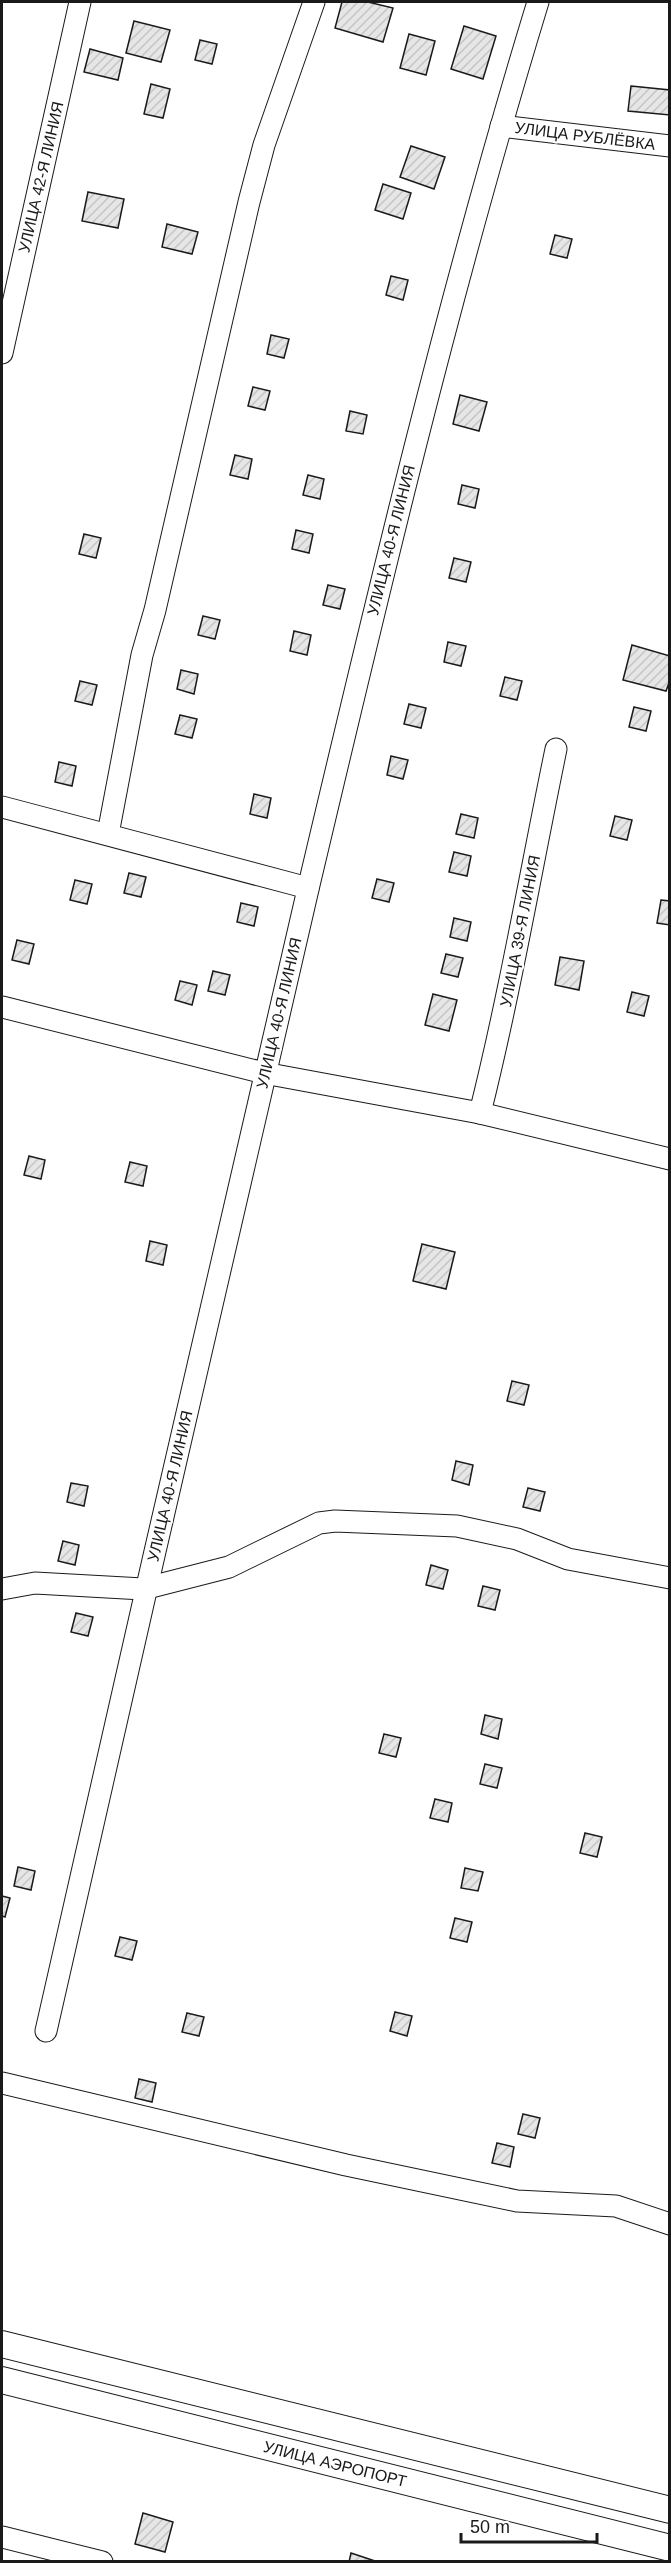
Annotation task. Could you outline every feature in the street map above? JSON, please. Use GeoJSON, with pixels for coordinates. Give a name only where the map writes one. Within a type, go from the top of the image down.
{"type":"FeatureCollection","features":[{"type":"Feature","properties":{"kind":"main road"},"geometry":{"type":"LineString","coordinates":[[2,2344],[669,2510]]}},
{"type":"Feature","properties":{"kind":"main road","name":"УЛИЦА АЭРОПОРТ"},"geometry":{"type":"LineString","coordinates":[[2,2380],[669,2548]]}},
{"type":"Feature","properties":{"kind":"street","name":"УЛИЦА 42-Я ЛИНИЯ"},"geometry":{"type":"LineString","coordinates":[[2,353],[80,2]]}},
{"type":"Feature","properties":{"kind":"street"},"geometry":{"type":"LineString","coordinates":[[108,834],[142,655],[155,610],[249,202],[264,145],[314,2]]}},
{"type":"Feature","properties":{"kind":"street","name":"УЛИЦА 40-Я ЛИНИЯ"},"geometry":{"type":"LineString","coordinates":[[46,2031],[264,1073],[391,535],[501,126],[538,2]]}},
{"type":"Feature","properties":{"kind":"street","name":"УЛИЦА РУБЛЁВКА"},"geometry":{"type":"LineString","coordinates":[[501,126],[669,147]]}},
{"type":"Feature","properties":{"kind":"street","name":"УЛИЦА 39-Я ЛИНИЯ"},"geometry":{"type":"LineString","coordinates":[[480,1113],[503,1020],[523,907],[556,749]]}},
{"type":"Feature","properties":{"kind":"street"},"geometry":{"type":"LineString","coordinates":[[2,807],[308,888]]}},
{"type":"Feature","properties":{"kind":"street"},"geometry":{"type":"LineString","coordinates":[[2,1007],[264,1073],[480,1113],[669,1160]]}},
{"type":"Feature","properties":{"kind":"street"},"geometry":{"type":"LineString","coordinates":[[2,1589],[35,1583],[147,1588],[229,1567],[319,1523],[335,1521],[457,1526],[517,1539],[568,1559],[669,1578]]}},
{"type":"Feature","properties":{"kind":"street"},"geometry":{"type":"LineString","coordinates":[[2,2083],[346,2165],[517,2201],[616,2206],[669,2224]]}},
{"type":"Feature","properties":{"kind":"street"},"geometry":{"type":"LineString","coordinates":[[2,2537],[40,2554],[102,2562]]}},
{"type":"Feature","properties":{"kind":"building"},"geometry":{"type":"Polygon","coordinates":[[[342,2],[368,2],[393,8],[383,42],[335,28],[342,2]]]}},
{"type":"Feature","properties":{"kind":"building"},"geometry":{"type":"Polygon","coordinates":[[[134,21],[170,30],[161,62],[126,53],[134,21]]]}},
{"type":"Feature","properties":{"kind":"building"},"geometry":{"type":"Polygon","coordinates":[[[464,26],[496,36],[483,79],[451,69],[464,26]]]}},
{"type":"Feature","properties":{"kind":"building"},"geometry":{"type":"Polygon","coordinates":[[[409,34],[435,41],[426,75],[400,68],[409,34]]]}},
{"type":"Feature","properties":{"kind":"building"},"geometry":{"type":"Polygon","coordinates":[[[200,40],[217,44],[212,64],[195,60],[200,40]]]}},
{"type":"Feature","properties":{"kind":"building"},"geometry":{"type":"Polygon","coordinates":[[[90,49],[123,58],[118,80],[84,72],[90,49]]]}},
{"type":"Feature","properties":{"kind":"building"},"geometry":{"type":"Polygon","coordinates":[[[151,84],[170,89],[163,118],[144,114],[151,84]]]}},
{"type":"Feature","properties":{"kind":"building"},"geometry":{"type":"Polygon","coordinates":[[[631,86],[670,90],[670,115],[628,111],[631,86]]]}},
{"type":"Feature","properties":{"kind":"building"},"geometry":{"type":"Polygon","coordinates":[[[411,146],[445,157],[434,189],[400,177],[411,146]]]}},
{"type":"Feature","properties":{"kind":"building"},"geometry":{"type":"Polygon","coordinates":[[[383,184],[411,193],[403,219],[375,210],[383,184]]]}},
{"type":"Feature","properties":{"kind":"building"},"geometry":{"type":"Polygon","coordinates":[[[88,192],[124,199],[118,228],[82,221],[88,192]]]}},
{"type":"Feature","properties":{"kind":"building"},"geometry":{"type":"Polygon","coordinates":[[[167,224],[198,232],[192,254],[162,247],[167,224]]]}},
{"type":"Feature","properties":{"kind":"building"},"geometry":{"type":"Polygon","coordinates":[[[555,235],[572,239],[567,258],[550,254],[555,235]]]}},
{"type":"Feature","properties":{"kind":"building"},"geometry":{"type":"Polygon","coordinates":[[[391,276],[408,280],[403,300],[386,295],[391,276]]]}},
{"type":"Feature","properties":{"kind":"building"},"geometry":{"type":"Polygon","coordinates":[[[271,335],[289,339],[284,358],[267,354],[271,335]]]}},
{"type":"Feature","properties":{"kind":"building"},"geometry":{"type":"Polygon","coordinates":[[[253,387],[270,391],[265,410],[248,406],[253,387]]]}},
{"type":"Feature","properties":{"kind":"building"},"geometry":{"type":"Polygon","coordinates":[[[460,395],[487,402],[479,431],[453,424],[460,395]]]}},
{"type":"Feature","properties":{"kind":"building"},"geometry":{"type":"Polygon","coordinates":[[[350,411],[367,415],[363,434],[346,431],[350,411]]]}},
{"type":"Feature","properties":{"kind":"building"},"geometry":{"type":"Polygon","coordinates":[[[235,455],[252,459],[248,479],[230,475],[235,455]]]}},
{"type":"Feature","properties":{"kind":"building"},"geometry":{"type":"Polygon","coordinates":[[[308,475],[324,479],[320,499],[303,495],[308,475]]]}},
{"type":"Feature","properties":{"kind":"building"},"geometry":{"type":"Polygon","coordinates":[[[462,485],[479,489],[475,508],[458,504],[462,485]]]}},
{"type":"Feature","properties":{"kind":"building"},"geometry":{"type":"Polygon","coordinates":[[[296,530],[313,534],[309,553],[292,549],[296,530]]]}},
{"type":"Feature","properties":{"kind":"building"},"geometry":{"type":"Polygon","coordinates":[[[84,534],[101,538],[96,558],[79,554],[84,534]]]}},
{"type":"Feature","properties":{"kind":"building"},"geometry":{"type":"Polygon","coordinates":[[[454,558],[471,562],[466,582],[449,578],[454,558]]]}},
{"type":"Feature","properties":{"kind":"building"},"geometry":{"type":"Polygon","coordinates":[[[328,585],[345,589],[340,609],[323,605],[328,585]]]}},
{"type":"Feature","properties":{"kind":"building"},"geometry":{"type":"Polygon","coordinates":[[[203,616],[220,620],[215,639],[198,635],[203,616]]]}},
{"type":"Feature","properties":{"kind":"building"},"geometry":{"type":"Polygon","coordinates":[[[294,631],[311,635],[307,655],[290,651],[294,631]]]}},
{"type":"Feature","properties":{"kind":"building"},"geometry":{"type":"Polygon","coordinates":[[[448,642],[466,646],[461,666],[444,662],[448,642]]]}},
{"type":"Feature","properties":{"kind":"building"},"geometry":{"type":"Polygon","coordinates":[[[632,645],[670,656],[670,680],[666,691],[623,680],[632,645]]]}},
{"type":"Feature","properties":{"kind":"building"},"geometry":{"type":"Polygon","coordinates":[[[181,670],[198,674],[194,694],[177,689],[181,670]]]}},
{"type":"Feature","properties":{"kind":"building"},"geometry":{"type":"Polygon","coordinates":[[[505,677],[522,681],[517,700],[500,696],[505,677]]]}},
{"type":"Feature","properties":{"kind":"building"},"geometry":{"type":"Polygon","coordinates":[[[80,681],[97,685],[92,705],[75,701],[80,681]]]}},
{"type":"Feature","properties":{"kind":"building"},"geometry":{"type":"Polygon","coordinates":[[[409,704],[426,708],[421,728],[404,724],[409,704]]]}},
{"type":"Feature","properties":{"kind":"building"},"geometry":{"type":"Polygon","coordinates":[[[634,707],[651,711],[646,731],[629,727],[634,707]]]}},
{"type":"Feature","properties":{"kind":"building"},"geometry":{"type":"Polygon","coordinates":[[[180,715],[197,719],[192,738],[175,734],[180,715]]]}},
{"type":"Feature","properties":{"kind":"building"},"geometry":{"type":"Polygon","coordinates":[[[391,756],[408,760],[403,779],[387,775],[391,756]]]}},
{"type":"Feature","properties":{"kind":"building"},"geometry":{"type":"Polygon","coordinates":[[[59,762],[76,766],[72,786],[55,782],[59,762]]]}},
{"type":"Feature","properties":{"kind":"building"},"geometry":{"type":"Polygon","coordinates":[[[254,794],[271,798],[267,818],[250,814],[254,794]]]}},
{"type":"Feature","properties":{"kind":"building"},"geometry":{"type":"Polygon","coordinates":[[[461,814],[478,818],[474,838],[456,834],[461,814]]]}},
{"type":"Feature","properties":{"kind":"building"},"geometry":{"type":"Polygon","coordinates":[[[615,816],[632,820],[627,840],[610,836],[615,816]]]}},
{"type":"Feature","properties":{"kind":"building"},"geometry":{"type":"Polygon","coordinates":[[[454,852],[471,856],[467,876],[449,872],[454,852]]]}},
{"type":"Feature","properties":{"kind":"building"},"geometry":{"type":"Polygon","coordinates":[[[129,873],[146,877],[141,897],[124,893],[129,873]]]}},
{"type":"Feature","properties":{"kind":"building"},"geometry":{"type":"Polygon","coordinates":[[[377,879],[394,883],[389,902],[372,898],[377,879]]]}},
{"type":"Feature","properties":{"kind":"building"},"geometry":{"type":"Polygon","coordinates":[[[75,880],[92,884],[87,904],[70,900],[75,880]]]}},
{"type":"Feature","properties":{"kind":"building"},"geometry":{"type":"Polygon","coordinates":[[[661,900],[670,901],[670,925],[657,923],[661,900]]]}},
{"type":"Feature","properties":{"kind":"building"},"geometry":{"type":"Polygon","coordinates":[[[241,903],[258,907],[254,926],[237,922],[241,903]]]}},
{"type":"Feature","properties":{"kind":"building"},"geometry":{"type":"Polygon","coordinates":[[[454,918],[471,922],[467,941],[450,937],[454,918]]]}},
{"type":"Feature","properties":{"kind":"building"},"geometry":{"type":"Polygon","coordinates":[[[17,940],[34,944],[29,964],[12,960],[17,940]]]}},
{"type":"Feature","properties":{"kind":"building"},"geometry":{"type":"Polygon","coordinates":[[[446,954],[463,958],[458,977],[441,973],[446,954]]]}},
{"type":"Feature","properties":{"kind":"building"},"geometry":{"type":"Polygon","coordinates":[[[560,957],[584,961],[579,990],[555,985],[560,957]]]}},
{"type":"Feature","properties":{"kind":"building"},"geometry":{"type":"Polygon","coordinates":[[[213,971],[230,975],[225,995],[208,991],[213,971]]]}},
{"type":"Feature","properties":{"kind":"building"},"geometry":{"type":"Polygon","coordinates":[[[180,981],[197,985],[192,1005],[175,1000],[180,981]]]}},
{"type":"Feature","properties":{"kind":"building"},"geometry":{"type":"Polygon","coordinates":[[[632,992],[649,996],[644,1016],[627,1012],[632,992]]]}},
{"type":"Feature","properties":{"kind":"building"},"geometry":{"type":"Polygon","coordinates":[[[433,994],[457,1000],[449,1031],[425,1025],[433,994]]]}},
{"type":"Feature","properties":{"kind":"building"},"geometry":{"type":"Polygon","coordinates":[[[29,1156],[45,1160],[41,1179],[24,1175],[29,1156]]]}},
{"type":"Feature","properties":{"kind":"building"},"geometry":{"type":"Polygon","coordinates":[[[130,1162],[147,1166],[143,1186],[125,1182],[130,1162]]]}},
{"type":"Feature","properties":{"kind":"building"},"geometry":{"type":"Polygon","coordinates":[[[150,1241],[167,1245],[163,1265],[146,1261],[150,1241]]]}},
{"type":"Feature","properties":{"kind":"building"},"geometry":{"type":"Polygon","coordinates":[[[422,1244],[455,1252],[446,1289],[413,1281],[422,1244]]]}},
{"type":"Feature","properties":{"kind":"building"},"geometry":{"type":"Polygon","coordinates":[[[512,1381],[529,1385],[524,1405],[507,1401],[512,1381]]]}},
{"type":"Feature","properties":{"kind":"building"},"geometry":{"type":"Polygon","coordinates":[[[456,1461],[473,1465],[469,1485],[452,1480],[456,1461]]]}},
{"type":"Feature","properties":{"kind":"building"},"geometry":{"type":"Polygon","coordinates":[[[71,1483],[88,1486],[84,1506],[67,1502],[71,1483]]]}},
{"type":"Feature","properties":{"kind":"building"},"geometry":{"type":"Polygon","coordinates":[[[528,1488],[545,1492],[540,1511],[523,1507],[528,1488]]]}},
{"type":"Feature","properties":{"kind":"building"},"geometry":{"type":"Polygon","coordinates":[[[63,1541],[79,1545],[75,1565],[58,1561],[63,1541]]]}},
{"type":"Feature","properties":{"kind":"building"},"geometry":{"type":"Polygon","coordinates":[[[431,1565],[448,1570],[443,1589],[426,1585],[431,1565]]]}},
{"type":"Feature","properties":{"kind":"building"},"geometry":{"type":"Polygon","coordinates":[[[483,1586],[500,1590],[495,1610],[478,1606],[483,1586]]]}},
{"type":"Feature","properties":{"kind":"building"},"geometry":{"type":"Polygon","coordinates":[[[76,1613],[93,1617],[88,1636],[71,1632],[76,1613]]]}},
{"type":"Feature","properties":{"kind":"building"},"geometry":{"type":"Polygon","coordinates":[[[485,1715],[502,1719],[498,1739],[481,1734],[485,1715]]]}},
{"type":"Feature","properties":{"kind":"building"},"geometry":{"type":"Polygon","coordinates":[[[384,1734],[401,1738],[396,1757],[379,1753],[384,1734]]]}},
{"type":"Feature","properties":{"kind":"building"},"geometry":{"type":"Polygon","coordinates":[[[485,1764],[502,1768],[497,1788],[480,1784],[485,1764]]]}},
{"type":"Feature","properties":{"kind":"building"},"geometry":{"type":"Polygon","coordinates":[[[435,1799],[452,1803],[448,1822],[430,1818],[435,1799]]]}},
{"type":"Feature","properties":{"kind":"building"},"geometry":{"type":"Polygon","coordinates":[[[585,1833],[602,1837],[597,1857],[580,1853],[585,1833]]]}},
{"type":"Feature","properties":{"kind":"building"},"geometry":{"type":"Polygon","coordinates":[[[18,1867],[35,1871],[31,1890],[14,1886],[18,1867]]]}},
{"type":"Feature","properties":{"kind":"building"},"geometry":{"type":"Polygon","coordinates":[[[465,1868],[483,1872],[478,1891],[461,1888],[465,1868]]]}},
{"type":"Feature","properties":{"kind":"building"},"geometry":{"type":"Polygon","coordinates":[[[2,1896],[10,1898],[5,1917],[2,1916],[2,1896]]]}},
{"type":"Feature","properties":{"kind":"building"},"geometry":{"type":"Polygon","coordinates":[[[455,1918],[472,1922],[467,1942],[450,1938],[455,1918]]]}},
{"type":"Feature","properties":{"kind":"building"},"geometry":{"type":"Polygon","coordinates":[[[120,1937],[137,1941],[132,1960],[115,1956],[120,1937]]]}},
{"type":"Feature","properties":{"kind":"building"},"geometry":{"type":"Polygon","coordinates":[[[395,2012],[412,2016],[407,2036],[390,2031],[395,2012]]]}},
{"type":"Feature","properties":{"kind":"building"},"geometry":{"type":"Polygon","coordinates":[[[187,2013],[204,2017],[199,2036],[182,2032],[187,2013]]]}},
{"type":"Feature","properties":{"kind":"building"},"geometry":{"type":"Polygon","coordinates":[[[139,2079],[156,2083],[152,2102],[135,2098],[139,2079]]]}},
{"type":"Feature","properties":{"kind":"building"},"geometry":{"type":"Polygon","coordinates":[[[523,2114],[540,2118],[535,2138],[518,2134],[523,2114]]]}},
{"type":"Feature","properties":{"kind":"building"},"geometry":{"type":"Polygon","coordinates":[[[497,2143],[514,2147],[510,2167],[492,2163],[497,2143]]]}},
{"type":"Feature","properties":{"kind":"building"},"geometry":{"type":"Polygon","coordinates":[[[143,2513],[173,2522],[165,2552],[135,2544],[143,2513]]]}},
{"type":"Feature","properties":{"kind":"building"},"geometry":{"type":"Polygon","coordinates":[[[351,2553],[378,2562],[349,2562],[351,2553]]]}}]}
